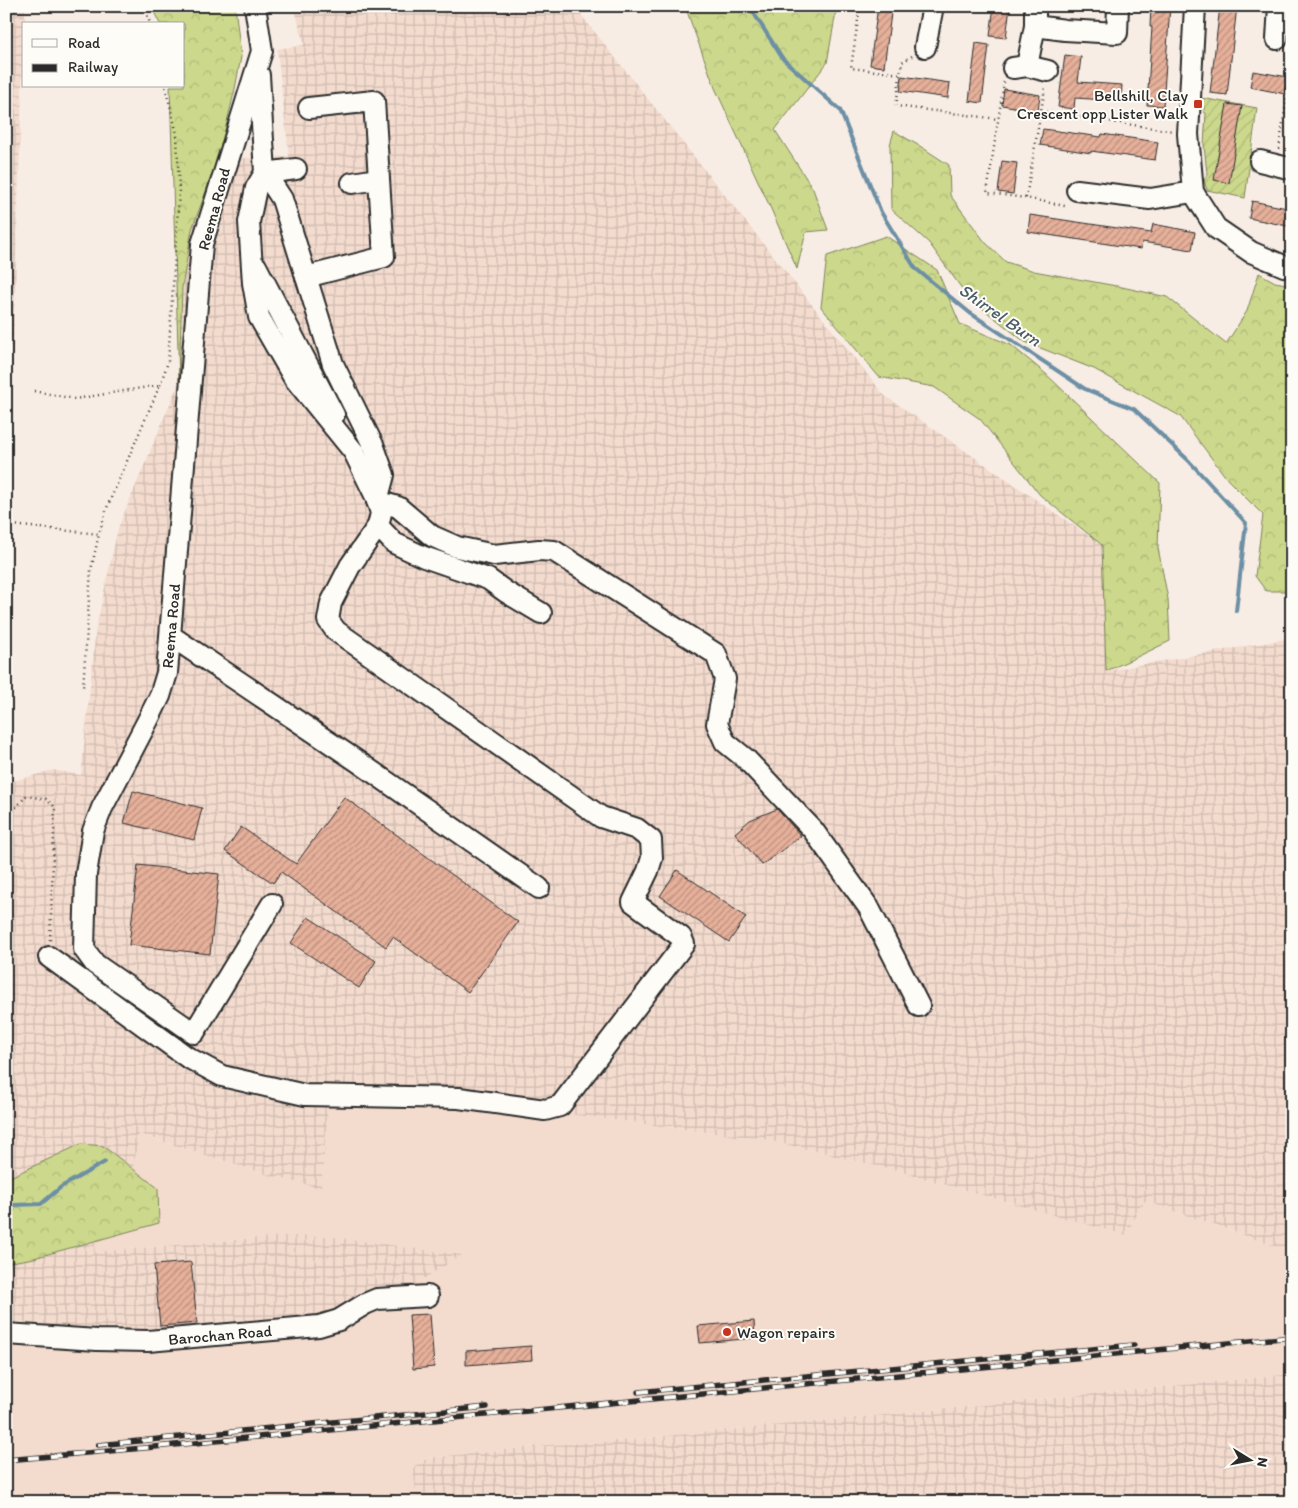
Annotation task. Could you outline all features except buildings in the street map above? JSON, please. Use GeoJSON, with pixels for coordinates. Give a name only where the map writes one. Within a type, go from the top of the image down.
{"type":"FeatureCollection","features":[{"type":"Feature","properties":{"kind":"street","name":"Reema Road"},"geometry":{"type":"LineString","coordinates":[[255,6],[262,51],[202,244],[167,673],[160,696],[102,808],[93,831],[86,874],[84,949],[95,964],[194,1033],[272,904]]}},
{"type":"Feature","properties":{"kind":"street"},"geometry":{"type":"LineString","coordinates":[[925,47],[933,6]]}},
{"type":"Feature","properties":{"kind":"street"},"geometry":{"type":"LineString","coordinates":[[1048,71],[1020,67],[1035,16],[1065,30],[1117,34],[1118,6]]}},
{"type":"Feature","properties":{"kind":"street"},"geometry":{"type":"LineString","coordinates":[[1195,6],[1188,134],[1193,192],[1216,228],[1251,252],[1284,266],[1292,267]]}},
{"type":"Feature","properties":{"kind":"street"},"geometry":{"type":"LineString","coordinates":[[1277,40],[1280,6]]}},
{"type":"Feature","properties":{"kind":"street"},"geometry":{"type":"LineString","coordinates":[[258,62],[265,173],[282,199],[333,364],[374,447],[384,475],[377,501]]}},
{"type":"Feature","properties":{"kind":"street"},"geometry":{"type":"LineString","coordinates":[[306,278],[384,256],[374,101],[309,108]]}},
{"type":"Feature","properties":{"kind":"street"},"geometry":{"type":"LineString","coordinates":[[265,173],[296,169]]}},
{"type":"Feature","properties":{"kind":"street"},"geometry":{"type":"LineString","coordinates":[[49,957],[187,1057],[222,1076],[305,1095],[459,1098],[545,1110],[560,1106],[684,944],[682,937],[633,902],[652,858],[651,840],[637,829],[601,817],[336,630],[328,620],[331,603],[350,566],[378,526],[380,513],[377,501],[354,452],[250,254],[249,222],[256,188],[265,173]]}},
{"type":"Feature","properties":{"kind":"street"},"geometry":{"type":"LineString","coordinates":[[352,183],[378,179]]}},
{"type":"Feature","properties":{"kind":"street"},"geometry":{"type":"LineString","coordinates":[[1077,190],[1150,200],[1193,192]]}},
{"type":"Feature","properties":{"kind":"street"},"geometry":{"type":"LineString","coordinates":[[377,501],[398,507],[432,536],[457,547],[494,555],[538,550],[554,551],[716,654],[725,679],[717,724],[725,742],[746,759],[813,830],[868,908],[919,1006]]}},
{"type":"Feature","properties":{"kind":"street"},"geometry":{"type":"LineString","coordinates":[[378,526],[394,543],[424,557],[488,579],[541,613]]}},
{"type":"Feature","properties":{"kind":"street"},"geometry":{"type":"LineString","coordinates":[[170,636],[357,761],[539,888]]}},
{"type":"Feature","properties":{"kind":"street","name":"Barochan Road"},"geometry":{"type":"LineString","coordinates":[[6,1334],[97,1340],[148,1341],[310,1327],[340,1320],[365,1304],[377,1299],[428,1296]]}},
{"type":"Feature","properties":{"kind":"path"},"geometry":{"type":"LineString","coordinates":[[146,6],[150,22]]}},
{"type":"Feature","properties":{"kind":"path"},"geometry":{"type":"LineString","coordinates":[[860,6],[851,68],[901,74]]}},
{"type":"Feature","properties":{"kind":"path"},"geometry":{"type":"LineString","coordinates":[[902,62],[896,106],[998,119]]}},
{"type":"Feature","properties":{"kind":"path"},"geometry":{"type":"LineString","coordinates":[[1276,165],[1290,89],[1292,64]]}},
{"type":"Feature","properties":{"kind":"path"},"geometry":{"type":"LineString","coordinates":[[1020,67],[1006,72],[987,193],[1065,206],[1077,190]]}},
{"type":"Feature","properties":{"kind":"path"},"geometry":{"type":"LineString","coordinates":[[1026,198],[1048,71]]}},
{"type":"Feature","properties":{"kind":"path"},"geometry":{"type":"LineString","coordinates":[[83,688],[91,570],[98,534],[108,505],[160,385],[168,362],[179,193],[177,134],[166,88]]}},
{"type":"Feature","properties":{"kind":"path"},"geometry":{"type":"LineString","coordinates":[[1041,111],[1188,134]]}},
{"type":"Feature","properties":{"kind":"path"},"geometry":{"type":"LineString","coordinates":[[34,391],[76,400],[160,385]]}},
{"type":"Feature","properties":{"kind":"path"},"geometry":{"type":"LineString","coordinates":[[12,526],[98,534]]}},
{"type":"Feature","properties":{"kind":"path"},"geometry":{"type":"LineString","coordinates":[[6,819],[26,796],[46,800],[55,807],[49,957]]}},
{"type":"Feature","properties":{"kind":"shaded area"},"geometry":{"type":"Polygon","coordinates":[[[6,6],[25,6],[24,22],[22,22],[22,88],[6,536],[6,6]]]}},
{"type":"Feature","properties":{"kind":"shaded area"},"geometry":{"type":"Polygon","coordinates":[[[294,6],[574,6],[884,395],[1102,545],[1106,671],[1292,638],[1292,1247],[1277,1247],[1145,1201],[1125,1235],[890,1169],[767,1140],[561,1113],[330,1086],[321,1188],[268,1175],[139,1134],[133,1169],[103,1146],[81,1144],[6,1179],[6,785],[10,782],[53,770],[81,775],[96,628],[118,528],[179,382],[182,287],[192,229],[218,159],[289,156],[277,49],[304,45],[294,6]]]}},
{"type":"Feature","properties":{"kind":"shaded area"},"geometry":{"type":"Polygon","coordinates":[[[330,1086],[561,1113],[767,1140],[890,1169],[1010,1203],[1145,1201],[1277,1247],[1292,1247],[1292,1374],[428,1458],[413,1467],[417,1502],[6,1502],[6,1345],[86,1350],[326,1236],[280,1236],[95,1252],[95,1241],[159,1223],[158,1188],[133,1169],[138,1134],[268,1175],[330,1086]]]}},
{"type":"Feature","properties":{"kind":"shaded area"},"geometry":{"type":"Polygon","coordinates":[[[280,1236],[326,1236],[462,1255],[337,1332],[174,1351],[86,1350],[6,1345],[6,1263],[34,1258],[95,1241],[95,1252],[280,1236]]]}},
{"type":"Feature","properties":{"kind":"shaded area"},"geometry":{"type":"Polygon","coordinates":[[[1292,1374],[1292,1502],[417,1502],[413,1467],[428,1458],[1292,1374]]]}},
{"type":"Feature","properties":{"kind":"green space"},"geometry":{"type":"Polygon","coordinates":[[[151,6],[235,6],[241,57],[218,159],[192,229],[182,287],[179,382],[170,88],[185,88],[185,22],[159,22],[151,6]]]}},
{"type":"Feature","properties":{"kind":"green space"},"geometry":{"type":"Polygon","coordinates":[[[685,6],[837,6],[827,63],[775,130],[813,189],[828,230],[806,232],[797,269],[715,88],[685,6]]]}},
{"type":"Feature","properties":{"kind":"green space"},"geometry":{"type":"Polygon","coordinates":[[[1201,98],[1257,108],[1245,198],[1207,190],[1204,181],[1207,174],[1204,145],[1206,113],[1201,103],[1201,98]]]}},
{"type":"Feature","properties":{"kind":"green space"},"geometry":{"type":"Polygon","coordinates":[[[894,131],[949,165],[950,195],[985,242],[1006,262],[1034,271],[1167,297],[1226,344],[1247,311],[1259,273],[1275,282],[1292,285],[1292,591],[1266,591],[1255,576],[1263,515],[1228,480],[1180,416],[1094,369],[1025,342],[968,297],[929,243],[891,209],[890,145],[894,131]]]}},
{"type":"Feature","properties":{"kind":"green space"},"geometry":{"type":"Polygon","coordinates":[[[886,236],[937,270],[960,324],[1011,345],[1046,374],[1160,483],[1158,548],[1168,599],[1170,641],[1106,671],[1102,545],[1040,495],[980,419],[934,387],[879,377],[821,307],[827,256],[886,236]]]}},
{"type":"Feature","properties":{"kind":"green space"},"geometry":{"type":"Polygon","coordinates":[[[81,1144],[103,1146],[158,1188],[159,1223],[34,1258],[6,1263],[6,1179],[81,1144]]]}},
{"type":"Feature","properties":{"kind":"waterway","name":"Shirrel Burn"},"geometry":{"type":"LineString","coordinates":[[745,6],[753,12],[783,59],[840,110],[881,212],[915,268],[970,313],[1085,389],[1134,409],[1188,460],[1246,523],[1236,611]]}},
{"type":"Feature","properties":{"kind":"waterway","name":"Shirrel Burn"},"geometry":{"type":"LineString","coordinates":[[6,1207],[41,1204],[61,1187],[105,1162]]}},
{"type":"Feature","properties":{"kind":"railway"},"geometry":{"type":"LineString","coordinates":[[6,1460],[1292,1337]]}},
{"type":"Feature","properties":{"kind":"railway"},"geometry":{"type":"LineString","coordinates":[[638,1392],[1134,1345]]}},
{"type":"Feature","properties":{"kind":"railway"},"geometry":{"type":"LineString","coordinates":[[98,1445],[487,1407]]}},
{"type":"Feature","properties":{"kind":"place","name":"Bellshill, Clay Crescent opp Lister Walk"},"geometry":{"type":"Point","coordinates":[1198,104]}},
{"type":"Feature","properties":{"kind":"place","name":"Wagon repairs"},"geometry":{"type":"Point","coordinates":[727,1332]}}]}
